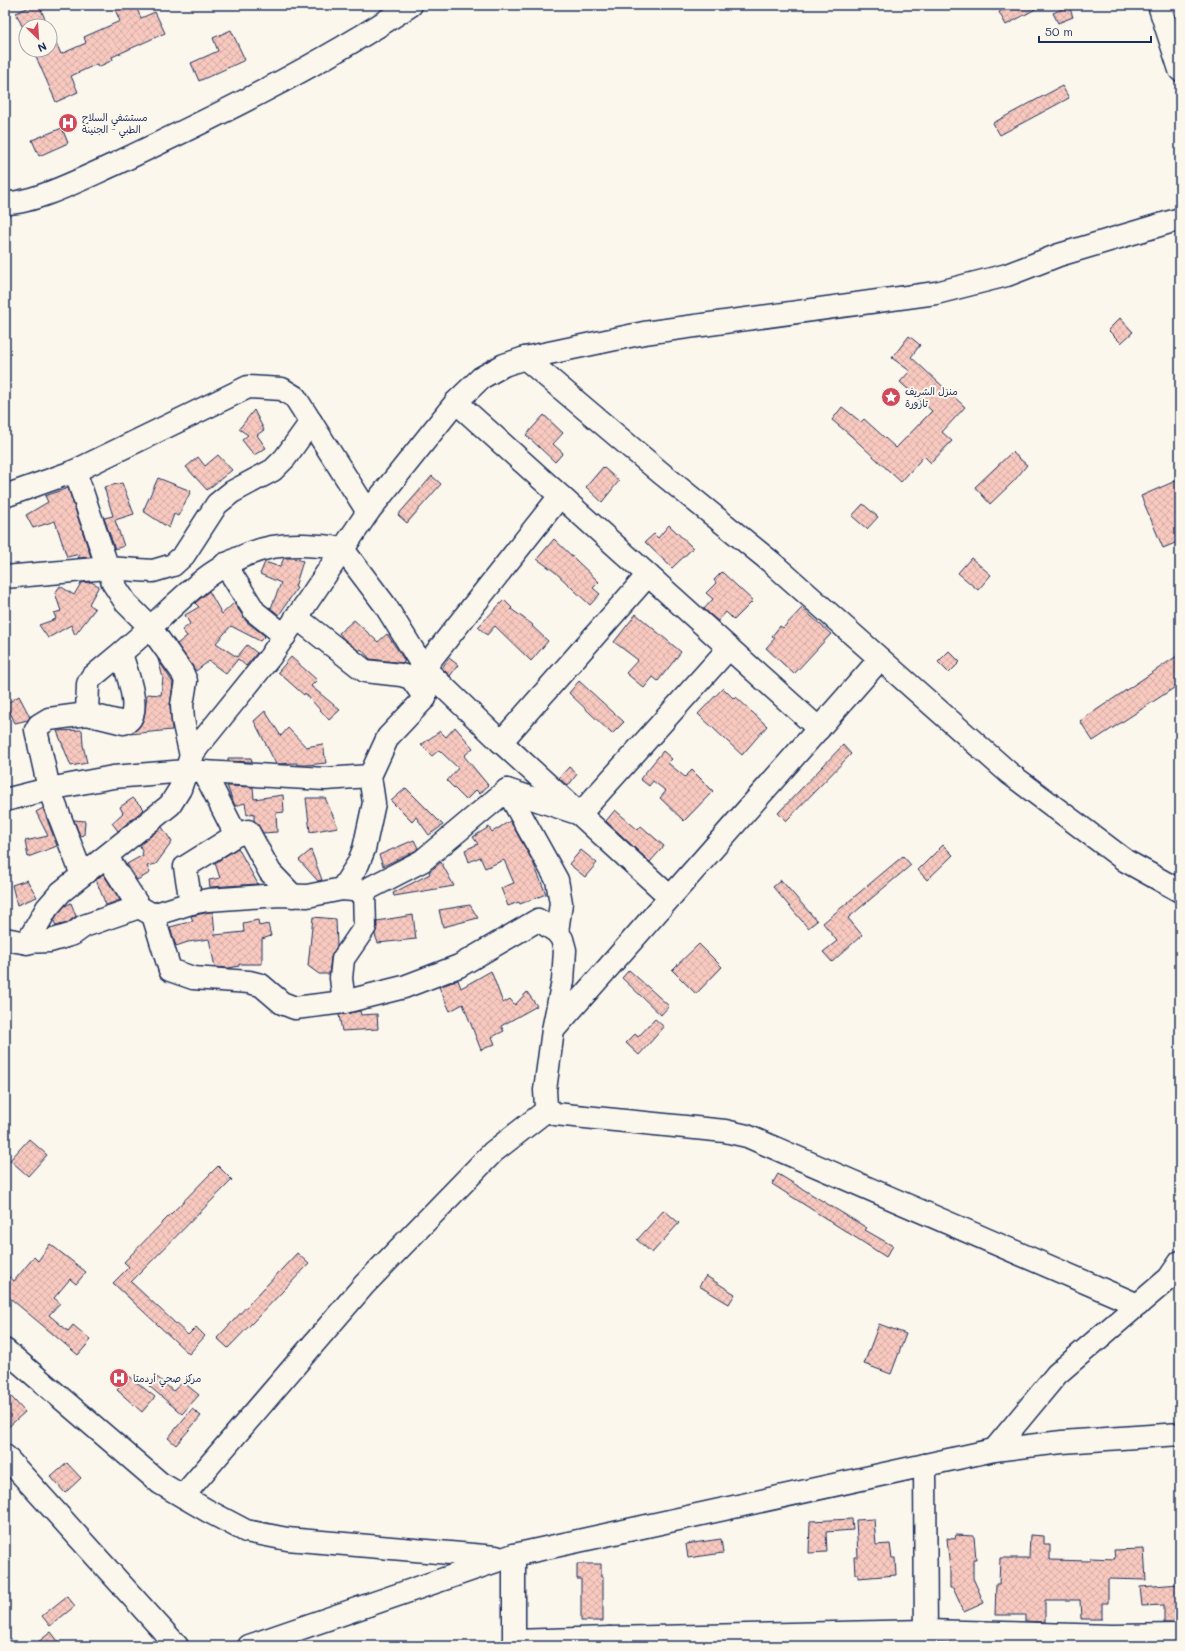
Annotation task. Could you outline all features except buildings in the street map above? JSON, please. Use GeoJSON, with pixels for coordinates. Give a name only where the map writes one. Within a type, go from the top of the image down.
{"type":"FeatureCollection","features":[{"type":"Feature","properties":{"kind":"street"},"geometry":{"type":"LineString","coordinates":[[5,204],[45,194],[183,132],[363,37],[411,5]]}},
{"type":"Feature","properties":{"kind":"street"},"geometry":{"type":"LineString","coordinates":[[1160,5],[1180,70]]}},
{"type":"Feature","properties":{"kind":"street"},"geometry":{"type":"LineString","coordinates":[[11,940],[47,908],[61,892],[107,857],[170,805],[193,766],[285,636],[342,548],[368,512],[456,402],[481,378],[504,365],[525,358],[644,334],[936,293],[1007,275],[1059,255],[1180,219]]}},
{"type":"Feature","properties":{"kind":"street"},"geometry":{"type":"LineString","coordinates":[[525,358],[660,473],[771,562],[1009,773],[1126,861],[1180,891]]}},
{"type":"Feature","properties":{"kind":"street"},"geometry":{"type":"LineString","coordinates":[[5,496],[75,471],[248,387],[282,389],[295,397],[368,512]]}},
{"type":"Feature","properties":{"kind":"street"},"geometry":{"type":"LineString","coordinates":[[456,402],[819,729]]}},
{"type":"Feature","properties":{"kind":"street"},"geometry":{"type":"LineString","coordinates":[[5,577],[107,568],[153,571],[162,570],[173,565],[184,555],[217,504],[232,492],[272,470],[285,458],[311,422]]}},
{"type":"Feature","properties":{"kind":"street"},"geometry":{"type":"LineString","coordinates":[[75,471],[113,583],[126,603],[150,627],[182,672],[186,681],[182,706],[183,720],[193,766],[236,835]]}},
{"type":"Feature","properties":{"kind":"street"},"geometry":{"type":"LineString","coordinates":[[342,889],[358,864],[364,849],[374,803],[370,776],[388,737],[425,698],[424,668],[560,496]]}},
{"type":"Feature","properties":{"kind":"street"},"geometry":{"type":"LineString","coordinates":[[87,714],[88,684],[91,678],[150,627],[193,586],[225,564],[238,557],[272,547],[300,544],[342,548],[385,605],[424,668],[501,742],[670,898]]}},
{"type":"Feature","properties":{"kind":"street"},"geometry":{"type":"LineString","coordinates":[[184,555],[193,586]]}},
{"type":"Feature","properties":{"kind":"street"},"geometry":{"type":"LineString","coordinates":[[225,564],[255,612],[285,636]]}},
{"type":"Feature","properties":{"kind":"street"},"geometry":{"type":"LineString","coordinates":[[501,742],[648,575]]}},
{"type":"Feature","properties":{"kind":"street"},"geometry":{"type":"LineString","coordinates":[[296,617],[359,668],[373,673],[401,675],[411,678],[425,698]]}},
{"type":"Feature","properties":{"kind":"street"},"geometry":{"type":"LineString","coordinates":[[580,814],[729,648]]}},
{"type":"Feature","properties":{"kind":"street"},"geometry":{"type":"LineString","coordinates":[[82,875],[49,789],[36,730],[39,725],[49,719],[87,714],[124,724],[129,721],[132,714],[133,699],[131,685],[120,654]]}},
{"type":"Feature","properties":{"kind":"street"},"geometry":{"type":"LineString","coordinates":[[553,1030],[880,659]]}},
{"type":"Feature","properties":{"kind":"street"},"geometry":{"type":"LineString","coordinates":[[5,800],[49,789],[113,777],[193,766],[325,779],[370,776]]}},
{"type":"Feature","properties":{"kind":"street"},"geometry":{"type":"LineString","coordinates":[[507,790],[580,814]]}},
{"type":"Feature","properties":{"kind":"street"},"geometry":{"type":"LineString","coordinates":[[11,940],[50,941],[73,934],[84,926],[146,911],[191,903],[306,896],[342,889],[364,890],[422,861],[507,790]]}},
{"type":"Feature","properties":{"kind":"street"},"geometry":{"type":"LineString","coordinates":[[507,790],[557,880],[561,903],[557,932]]}},
{"type":"Feature","properties":{"kind":"street"},"geometry":{"type":"LineString","coordinates":[[191,903],[185,867],[236,835],[248,831],[270,872],[293,896]]}},
{"type":"Feature","properties":{"kind":"street"},"geometry":{"type":"LineString","coordinates":[[107,857],[146,911],[170,970],[192,978],[249,982],[261,985],[282,1003],[294,1008],[344,1002],[404,987],[459,966],[538,920],[557,932],[562,939],[565,950],[563,981],[553,1030],[545,1090],[545,1103],[547,1110],[555,1114],[725,1131],[747,1136],[1138,1305]]}},
{"type":"Feature","properties":{"kind":"street"},"geometry":{"type":"LineString","coordinates":[[344,1002],[341,978],[343,959],[365,927],[364,890]]}},
{"type":"Feature","properties":{"kind":"street"},"geometry":{"type":"LineString","coordinates":[[183,1496],[364,1286],[493,1152],[547,1110]]}},
{"type":"Feature","properties":{"kind":"street"},"geometry":{"type":"LineString","coordinates":[[994,1450],[1057,1374],[1169,1278],[1180,1262]]}},
{"type":"Feature","properties":{"kind":"street"},"geometry":{"type":"LineString","coordinates":[[5,1350],[160,1483],[246,1531],[280,1538],[510,1556]]}},
{"type":"Feature","properties":{"kind":"street"},"geometry":{"type":"LineString","coordinates":[[249,1646],[510,1556],[994,1450],[1062,1442],[1180,1434]]}},
{"type":"Feature","properties":{"kind":"street"},"geometry":{"type":"LineString","coordinates":[[5,1456],[177,1646]]}},
{"type":"Feature","properties":{"kind":"street"},"geometry":{"type":"LineString","coordinates":[[925,1465],[926,1638]]}},
{"type":"Feature","properties":{"kind":"street"},"geometry":{"type":"LineString","coordinates":[[510,1556],[514,1641],[610,1642],[1180,1635]]}},
{"type":"Feature","properties":{"kind":"place","name":"مستشفي السلاح الطبي - الجنينة"},"geometry":{"type":"Point","coordinates":[68,123]}},
{"type":"Feature","properties":{"kind":"place","name":"منزل الشريف تازورة"},"geometry":{"type":"Point","coordinates":[891,397]}},
{"type":"Feature","properties":{"kind":"place","name":"مركز صحي أردمتا"},"geometry":{"type":"Point","coordinates":[119,1378]}}]}
